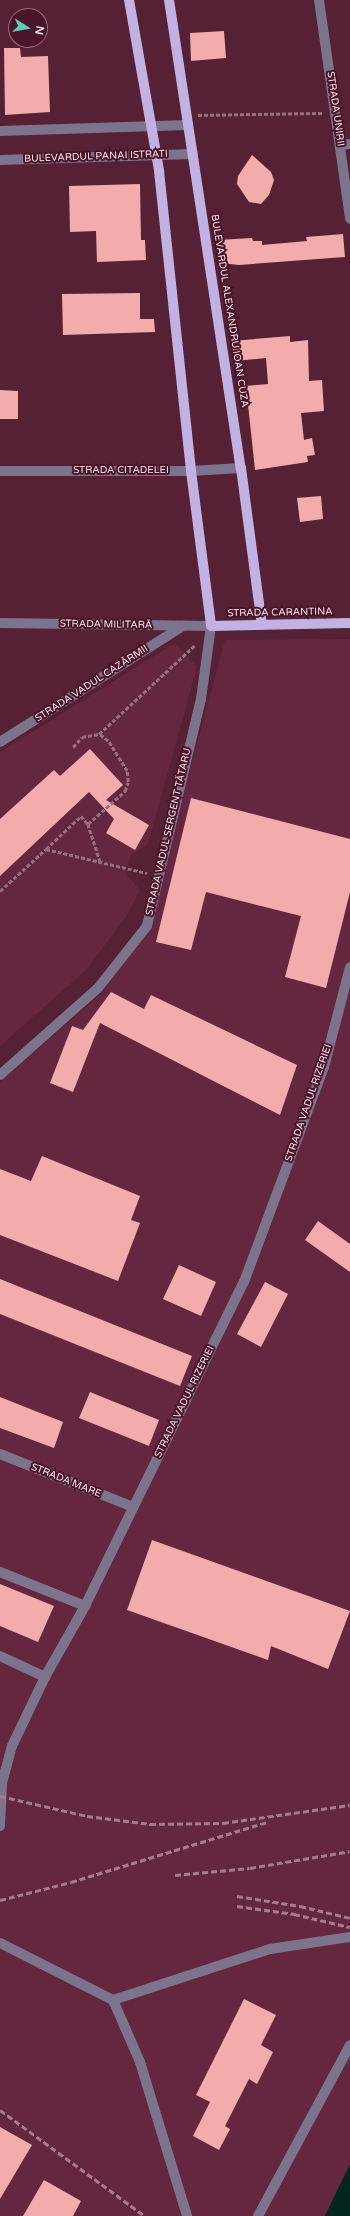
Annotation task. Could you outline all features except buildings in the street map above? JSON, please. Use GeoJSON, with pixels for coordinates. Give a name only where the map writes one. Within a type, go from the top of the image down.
{"type":"FeatureCollection","features":[{"type":"Feature","properties":{"kind":"main road"},"geometry":{"type":"LineString","coordinates":[[129,0],[156,156],[191,471],[211,626]]}},
{"type":"Feature","properties":{"kind":"main road","name":"BULEVARDUL ALEXANDRU IOAN CUZA"},"geometry":{"type":"LineString","coordinates":[[169,0],[241,468],[262,625]]}},
{"type":"Feature","properties":{"kind":"main road","name":"STRADA CARANTINA"},"geometry":{"type":"LineString","coordinates":[[211,626],[350,624]]}},
{"type":"Feature","properties":{"kind":"street","name":"STRADA UNIRII"},"geometry":{"type":"LineString","coordinates":[[319,0],[335,113],[345,144],[350,219]]}},
{"type":"Feature","properties":{"kind":"street"},"geometry":{"type":"LineString","coordinates":[[0,131],[152,127],[187,120]]}},
{"type":"Feature","properties":{"kind":"street","name":"BULEVARDUL PANAI ISTRATI"},"geometry":{"type":"LineString","coordinates":[[0,160],[193,154]]}},
{"type":"Feature","properties":{"kind":"street","name":"STRADA CITADELEI"},"geometry":{"type":"LineString","coordinates":[[0,471],[191,471],[241,468]]}},
{"type":"Feature","properties":{"kind":"street","name":"STRADA MILITARĂ"},"geometry":{"type":"LineString","coordinates":[[0,623],[211,626]]}},
{"type":"Feature","properties":{"kind":"street","name":"STRADA VADUL CAZĂRMII"},"geometry":{"type":"LineString","coordinates":[[0,742],[183,626]]}},
{"type":"Feature","properties":{"kind":"street","name":"STRADA VADUL SERGENT TĂTARU"},"geometry":{"type":"LineString","coordinates":[[0,1075],[98,988],[147,926],[201,699],[211,626]]}},
{"type":"Feature","properties":{"kind":"street","name":"STRADA VADUL RIZERIEI"},"geometry":{"type":"LineString","coordinates":[[0,1826],[4,1766],[12,1746],[45,1676],[85,1606],[244,1282],[324,1067],[350,967]]}},
{"type":"Feature","properties":{"kind":"street","name":"STRADA MARE"},"geometry":{"type":"LineString","coordinates":[[0,1454],[133,1507]]}},
{"type":"Feature","properties":{"kind":"street"},"geometry":{"type":"LineString","coordinates":[[0,1572],[85,1606]]}},
{"type":"Feature","properties":{"kind":"street"},"geometry":{"type":"LineString","coordinates":[[0,1656],[45,1676]]}},
{"type":"Feature","properties":{"kind":"street"},"geometry":{"type":"LineString","coordinates":[[113,2000],[270,1949],[350,1937]]}},
{"type":"Feature","properties":{"kind":"street"},"geometry":{"type":"LineString","coordinates":[[0,1943],[113,2000],[140,2062],[187,2216]]}},
{"type":"Feature","properties":{"kind":"street"},"geometry":{"type":"LineString","coordinates":[[258,2216],[350,2045]]}},
{"type":"Feature","properties":{"kind":"path"},"geometry":{"type":"LineString","coordinates":[[187,120],[335,113]]}},
{"type":"Feature","properties":{"kind":"path"},"geometry":{"type":"LineString","coordinates":[[73,747],[82,737],[99,734],[196,644]]}},
{"type":"Feature","properties":{"kind":"path"},"geometry":{"type":"LineString","coordinates":[[88,824],[126,791],[128,782],[127,771],[108,741],[99,734]]}},
{"type":"Feature","properties":{"kind":"path"},"geometry":{"type":"LineString","coordinates":[[0,892],[81,816],[88,824],[100,861]]}},
{"type":"Feature","properties":{"kind":"path"},"geometry":{"type":"LineString","coordinates":[[46,849],[159,876]]}},
{"type":"Feature","properties":{"kind":"shaded area"},"geometry":{"type":"Polygon","coordinates":[[[350,639],[350,2164],[325,2216],[0,2216],[0,1082],[103,992],[149,922],[225,640],[350,639]]]}},
{"type":"Feature","properties":{"kind":"shaded area"},"geometry":{"type":"Polygon","coordinates":[[[175,643],[197,667],[148,844],[131,855],[127,868],[126,874],[140,890],[126,917],[86,970],[0,1046],[0,752],[175,643]]]}},
{"type":"Feature","properties":{"kind":"shaded area"},"geometry":{"type":"Polygon","coordinates":[[[350,2164],[350,2216],[325,2216],[350,2164]]]}},
{"type":"Feature","properties":{"kind":"railway"},"geometry":{"type":"LineString","coordinates":[[0,1796],[87,1816],[150,1824],[223,1823],[350,1805]]}},
{"type":"Feature","properties":{"kind":"railway"},"geometry":{"type":"LineString","coordinates":[[0,1900],[71,1882],[267,1822]]}},
{"type":"Feature","properties":{"kind":"railway"},"geometry":{"type":"LineString","coordinates":[[175,1875],[250,1868],[350,1851]]}},
{"type":"Feature","properties":{"kind":"railway"},"geometry":{"type":"LineString","coordinates":[[237,1896],[300,1906],[350,1918]]}},
{"type":"Feature","properties":{"kind":"railway"},"geometry":{"type":"LineString","coordinates":[[237,1906],[294,1914],[350,1927]]}},
{"type":"Feature","properties":{"kind":"railway"},"geometry":{"type":"LineString","coordinates":[[0,2110],[145,2216]]}}]}
